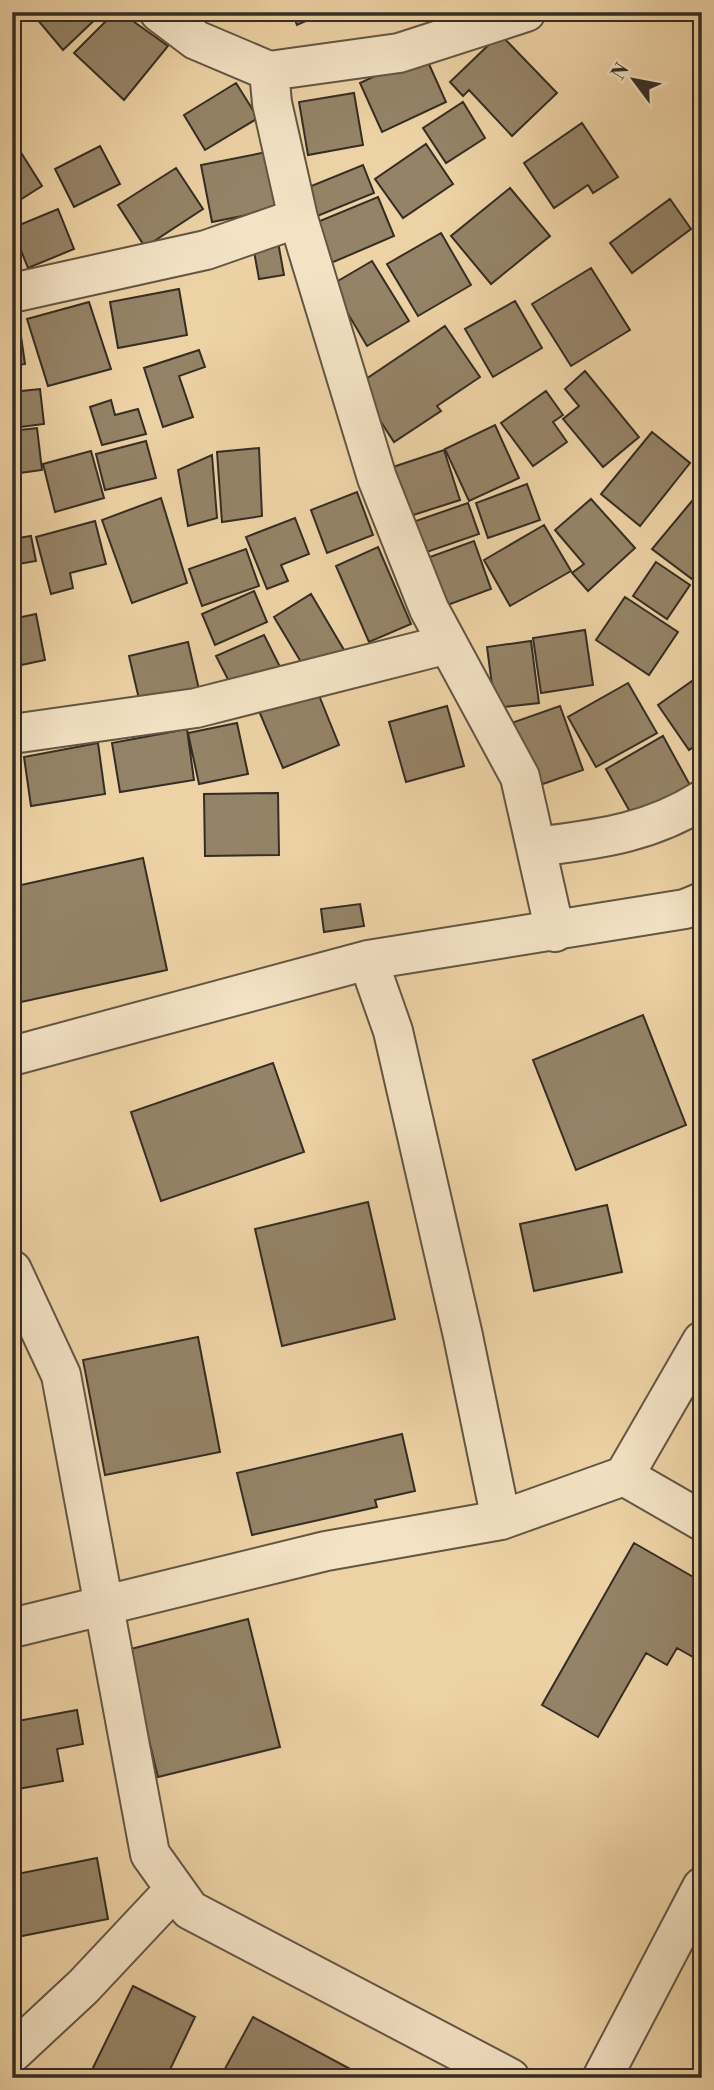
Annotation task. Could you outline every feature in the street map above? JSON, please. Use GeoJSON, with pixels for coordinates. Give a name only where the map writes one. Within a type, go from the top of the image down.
{"type":"FeatureCollection","features":[{"type":"Feature","properties":{"kind":"street"},"geometry":{"type":"LineString","coordinates":[[159,12],[196,40],[269,71],[399,53],[526,12]]}},
{"type":"Feature","properties":{"kind":"street"},"geometry":{"type":"LineString","coordinates":[[269,71],[272,103],[298,218],[377,478],[429,609],[520,777],[555,932]]}},
{"type":"Feature","properties":{"kind":"street"},"geometry":{"type":"LineString","coordinates":[[12,293],[206,250],[298,218]]}},
{"type":"Feature","properties":{"kind":"street"},"geometry":{"type":"LineString","coordinates":[[12,734],[196,708],[448,643]]}},
{"type":"Feature","properties":{"kind":"street"},"geometry":{"type":"LineString","coordinates":[[536,847],[622,835],[670,819],[702,800]]}},
{"type":"Feature","properties":{"kind":"street"},"geometry":{"type":"LineString","coordinates":[[12,1056],[368,960],[555,932],[685,909],[702,902]]}},
{"type":"Feature","properties":{"kind":"street"},"geometry":{"type":"LineString","coordinates":[[368,960],[393,1031],[463,1336],[501,1520]]}},
{"type":"Feature","properties":{"kind":"street"},"geometry":{"type":"LineString","coordinates":[[12,1270],[61,1375],[150,1854],[190,1910],[510,2078]]}},
{"type":"Feature","properties":{"kind":"street"},"geometry":{"type":"LineString","coordinates":[[12,1628],[326,1551],[501,1520],[624,1476],[702,1341]]}},
{"type":"Feature","properties":{"kind":"street"},"geometry":{"type":"LineString","coordinates":[[624,1476],[702,1521]]}},
{"type":"Feature","properties":{"kind":"street"},"geometry":{"type":"LineString","coordinates":[[602,2078],[702,1887]]}},
{"type":"Feature","properties":{"kind":"street"},"geometry":{"type":"LineString","coordinates":[[12,2053],[83,1987],[174,1889]]}},
{"type":"Feature","properties":{"kind":"building"},"geometry":{"type":"Polygon","coordinates":[[[31,12],[103,12],[63,50],[31,12]]]}},
{"type":"Feature","properties":{"kind":"building"},"geometry":{"type":"Polygon","coordinates":[[[115,12],[120,12],[168,46],[124,100],[74,53],[115,12]]]}},
{"type":"Feature","properties":{"kind":"building"},"geometry":{"type":"Polygon","coordinates":[[[292,12],[326,12],[297,25],[292,12]]]}},
{"type":"Feature","properties":{"kind":"building"},"geometry":{"type":"Polygon","coordinates":[[[500,34],[557,93],[512,136],[469,90],[463,96],[450,82],[500,34]]]}},
{"type":"Feature","properties":{"kind":"building"},"geometry":{"type":"Polygon","coordinates":[[[424,53],[446,102],[382,132],[360,83],[424,53]]]}},
{"type":"Feature","properties":{"kind":"building"},"geometry":{"type":"Polygon","coordinates":[[[236,83],[258,118],[205,150],[184,115],[236,83]]]}},
{"type":"Feature","properties":{"kind":"building"},"geometry":{"type":"Polygon","coordinates":[[[354,93],[363,145],[308,155],[299,102],[354,93]]]}},
{"type":"Feature","properties":{"kind":"building"},"geometry":{"type":"Polygon","coordinates":[[[463,102],[485,138],[446,163],[423,128],[463,102]]]}},
{"type":"Feature","properties":{"kind":"building"},"geometry":{"type":"Polygon","coordinates":[[[582,123],[618,177],[593,193],[588,185],[554,208],[524,163],[582,123]]]}},
{"type":"Feature","properties":{"kind":"building"},"geometry":{"type":"Polygon","coordinates":[[[426,144],[453,184],[403,218],[375,179],[426,144]]]}},
{"type":"Feature","properties":{"kind":"building"},"geometry":{"type":"Polygon","coordinates":[[[100,146],[120,184],[74,207],[55,169],[100,146]]]}},
{"type":"Feature","properties":{"kind":"building"},"geometry":{"type":"Polygon","coordinates":[[[20,151],[42,186],[12,205],[12,156],[20,151]]]}},
{"type":"Feature","properties":{"kind":"building"},"geometry":{"type":"Polygon","coordinates":[[[272,151],[283,208],[212,222],[201,165],[272,151]]]}},
{"type":"Feature","properties":{"kind":"building"},"geometry":{"type":"Polygon","coordinates":[[[363,165],[374,193],[310,219],[299,191],[363,165]]]}},
{"type":"Feature","properties":{"kind":"building"},"geometry":{"type":"Polygon","coordinates":[[[176,168],[203,209],[145,247],[118,205],[176,168]]]}},
{"type":"Feature","properties":{"kind":"building"},"geometry":{"type":"Polygon","coordinates":[[[510,188],[550,236],[491,284],[451,236],[510,188]]]}},
{"type":"Feature","properties":{"kind":"building"},"geometry":{"type":"Polygon","coordinates":[[[378,197],[394,236],[331,263],[315,223],[378,197]]]}},
{"type":"Feature","properties":{"kind":"building"},"geometry":{"type":"Polygon","coordinates":[[[670,199],[691,229],[632,273],[610,243],[670,199]]]}},
{"type":"Feature","properties":{"kind":"building"},"geometry":{"type":"Polygon","coordinates":[[[58,209],[74,249],[28,268],[12,228],[58,209]]]}},
{"type":"Feature","properties":{"kind":"building"},"geometry":{"type":"Polygon","coordinates":[[[441,233],[471,285],[418,316],[387,264],[441,233]]]}},
{"type":"Feature","properties":{"kind":"building"},"geometry":{"type":"Polygon","coordinates":[[[278,242],[284,275],[259,279],[253,246],[278,242]]]}},
{"type":"Feature","properties":{"kind":"building"},"geometry":{"type":"Polygon","coordinates":[[[372,261],[409,321],[367,346],[331,285],[372,261]]]}},
{"type":"Feature","properties":{"kind":"building"},"geometry":{"type":"Polygon","coordinates":[[[591,268],[630,330],[571,366],[532,304],[591,268]]]}},
{"type":"Feature","properties":{"kind":"building"},"geometry":{"type":"Polygon","coordinates":[[[179,289],[187,335],[118,348],[110,302],[179,289]]]}},
{"type":"Feature","properties":{"kind":"building"},"geometry":{"type":"Polygon","coordinates":[[[515,301],[542,348],[493,377],[465,329],[515,301]]]}},
{"type":"Feature","properties":{"kind":"building"},"geometry":{"type":"Polygon","coordinates":[[[89,302],[111,369],[48,386],[27,319],[89,302]]]}},
{"type":"Feature","properties":{"kind":"building"},"geometry":{"type":"Polygon","coordinates":[[[18,316],[25,364],[12,366],[12,317],[18,316]]]}},
{"type":"Feature","properties":{"kind":"building"},"geometry":{"type":"Polygon","coordinates":[[[445,326],[480,377],[437,406],[441,411],[394,442],[357,385],[445,326]]]}},
{"type":"Feature","properties":{"kind":"building"},"geometry":{"type":"Polygon","coordinates":[[[199,350],[205,367],[179,376],[193,417],[163,427],[144,368],[199,350]]]}},
{"type":"Feature","properties":{"kind":"building"},"geometry":{"type":"Polygon","coordinates":[[[585,371],[639,437],[603,467],[563,419],[579,406],[565,389],[585,371]]]}},
{"type":"Feature","properties":{"kind":"building"},"geometry":{"type":"Polygon","coordinates":[[[40,389],[44,424],[12,428],[12,392],[40,389]]]}},
{"type":"Feature","properties":{"kind":"building"},"geometry":{"type":"Polygon","coordinates":[[[546,391],[563,415],[553,422],[567,442],[533,466],[501,423],[546,391]]]}},
{"type":"Feature","properties":{"kind":"building"},"geometry":{"type":"Polygon","coordinates":[[[111,400],[115,415],[138,409],[146,434],[102,445],[90,407],[111,400]]]}},
{"type":"Feature","properties":{"kind":"building"},"geometry":{"type":"Polygon","coordinates":[[[495,425],[519,478],[469,501],[445,449],[495,425]]]}},
{"type":"Feature","properties":{"kind":"building"},"geometry":{"type":"Polygon","coordinates":[[[37,428],[42,470],[12,474],[12,431],[37,428]]]}},
{"type":"Feature","properties":{"kind":"building"},"geometry":{"type":"Polygon","coordinates":[[[652,432],[690,463],[640,526],[601,494],[652,432]]]}},
{"type":"Feature","properties":{"kind":"building"},"geometry":{"type":"Polygon","coordinates":[[[146,441],[156,478],[105,490],[96,454],[146,441]]]}},
{"type":"Feature","properties":{"kind":"building"},"geometry":{"type":"Polygon","coordinates":[[[259,448],[262,516],[222,522],[217,452],[259,448]]]}},
{"type":"Feature","properties":{"kind":"building"},"geometry":{"type":"Polygon","coordinates":[[[444,450],[460,500],[404,518],[387,469],[444,450]]]}},
{"type":"Feature","properties":{"kind":"building"},"geometry":{"type":"Polygon","coordinates":[[[91,451],[104,498],[55,512],[43,464],[91,451]]]}},
{"type":"Feature","properties":{"kind":"building"},"geometry":{"type":"Polygon","coordinates":[[[212,455],[217,518],[188,526],[178,470],[212,455]]]}},
{"type":"Feature","properties":{"kind":"building"},"geometry":{"type":"Polygon","coordinates":[[[527,484],[540,520],[488,538],[476,503],[527,484]]]}},
{"type":"Feature","properties":{"kind":"building"},"geometry":{"type":"Polygon","coordinates":[[[702,489],[702,566],[692,579],[652,549],[702,489]]]}},
{"type":"Feature","properties":{"kind":"building"},"geometry":{"type":"Polygon","coordinates":[[[357,492],[373,535],[327,553],[311,510],[357,492]]]}},
{"type":"Feature","properties":{"kind":"building"},"geometry":{"type":"Polygon","coordinates":[[[161,498],[187,583],[132,603],[102,520],[161,498]]]}},
{"type":"Feature","properties":{"kind":"building"},"geometry":{"type":"Polygon","coordinates":[[[591,499],[635,548],[588,591],[572,573],[584,564],[555,530],[591,499]]]}},
{"type":"Feature","properties":{"kind":"building"},"geometry":{"type":"Polygon","coordinates":[[[468,503],[479,534],[415,556],[404,525],[468,503]]]}},
{"type":"Feature","properties":{"kind":"building"},"geometry":{"type":"Polygon","coordinates":[[[295,518],[309,554],[281,565],[288,581],[267,589],[246,537],[295,518]]]}},
{"type":"Feature","properties":{"kind":"building"},"geometry":{"type":"Polygon","coordinates":[[[95,521],[106,564],[70,573],[73,588],[51,594],[36,537],[95,521]]]}},
{"type":"Feature","properties":{"kind":"building"},"geometry":{"type":"Polygon","coordinates":[[[544,525],[571,571],[510,606],[484,560],[544,525]]]}},
{"type":"Feature","properties":{"kind":"building"},"geometry":{"type":"Polygon","coordinates":[[[31,536],[36,561],[12,565],[12,539],[31,536]]]}},
{"type":"Feature","properties":{"kind":"building"},"geometry":{"type":"Polygon","coordinates":[[[474,541],[491,589],[434,610],[416,562],[474,541]]]}},
{"type":"Feature","properties":{"kind":"building"},"geometry":{"type":"Polygon","coordinates":[[[378,547],[411,624],[369,642],[336,566],[378,547]]]}},
{"type":"Feature","properties":{"kind":"building"},"geometry":{"type":"Polygon","coordinates":[[[246,549],[259,586],[202,606],[189,569],[246,549]]]}},
{"type":"Feature","properties":{"kind":"building"},"geometry":{"type":"Polygon","coordinates":[[[656,562],[690,585],[667,619],[633,596],[656,562]]]}},
{"type":"Feature","properties":{"kind":"building"},"geometry":{"type":"Polygon","coordinates":[[[254,591],[267,622],[215,645],[202,614],[254,591]]]}},
{"type":"Feature","properties":{"kind":"building"},"geometry":{"type":"Polygon","coordinates":[[[311,594],[344,650],[307,672],[274,617],[311,594]]]}},
{"type":"Feature","properties":{"kind":"building"},"geometry":{"type":"Polygon","coordinates":[[[625,597],[678,632],[649,675],[596,640],[625,597]]]}},
{"type":"Feature","properties":{"kind":"building"},"geometry":{"type":"Polygon","coordinates":[[[36,614],[45,660],[12,667],[12,619],[36,614]]]}},
{"type":"Feature","properties":{"kind":"building"},"geometry":{"type":"Polygon","coordinates":[[[585,630],[593,685],[541,693],[533,638],[585,630]]]}},
{"type":"Feature","properties":{"kind":"building"},"geometry":{"type":"Polygon","coordinates":[[[264,635],[285,677],[236,695],[216,656],[264,635]]]}},
{"type":"Feature","properties":{"kind":"building"},"geometry":{"type":"Polygon","coordinates":[[[531,641],[539,703],[495,708],[487,647],[531,641]]]}},
{"type":"Feature","properties":{"kind":"building"},"geometry":{"type":"Polygon","coordinates":[[[188,642],[201,698],[142,712],[129,656],[188,642]]]}},
{"type":"Feature","properties":{"kind":"building"},"geometry":{"type":"Polygon","coordinates":[[[702,674],[702,741],[689,750],[658,705],[702,674]]]}},
{"type":"Feature","properties":{"kind":"building"},"geometry":{"type":"Polygon","coordinates":[[[628,683],[657,733],[596,767],[568,717],[628,683]]]}},
{"type":"Feature","properties":{"kind":"building"},"geometry":{"type":"Polygon","coordinates":[[[316,688],[339,745],[283,768],[259,711],[316,688]]]}},
{"type":"Feature","properties":{"kind":"building"},"geometry":{"type":"Polygon","coordinates":[[[447,706],[464,766],[406,782],[389,722],[447,706]]]}},
{"type":"Feature","properties":{"kind":"building"},"geometry":{"type":"Polygon","coordinates":[[[560,706],[583,770],[526,790],[503,726],[560,706]]]}},
{"type":"Feature","properties":{"kind":"building"},"geometry":{"type":"Polygon","coordinates":[[[237,723],[248,774],[199,784],[188,733],[237,723]]]}},
{"type":"Feature","properties":{"kind":"building"},"geometry":{"type":"Polygon","coordinates":[[[187,729],[194,780],[120,792],[112,743],[187,729]]]}},
{"type":"Feature","properties":{"kind":"building"},"geometry":{"type":"Polygon","coordinates":[[[663,736],[691,787],[634,819],[606,769],[663,736]]]}},
{"type":"Feature","properties":{"kind":"building"},"geometry":{"type":"Polygon","coordinates":[[[98,743],[105,794],[31,806],[24,757],[98,743]]]}},
{"type":"Feature","properties":{"kind":"building"},"geometry":{"type":"Polygon","coordinates":[[[12,747],[18,792],[12,793],[12,747]]]}},
{"type":"Feature","properties":{"kind":"building"},"geometry":{"type":"Polygon","coordinates":[[[278,793],[279,855],[205,856],[204,794],[278,793]]]}},
{"type":"Feature","properties":{"kind":"building"},"geometry":{"type":"Polygon","coordinates":[[[143,858],[167,970],[12,1004],[12,887],[143,858]]]}},
{"type":"Feature","properties":{"kind":"building"},"geometry":{"type":"Polygon","coordinates":[[[360,904],[364,926],[324,932],[321,909],[360,904]]]}},
{"type":"Feature","properties":{"kind":"building"},"geometry":{"type":"Polygon","coordinates":[[[643,1015],[686,1125],[576,1170],[533,1060],[643,1015]]]}},
{"type":"Feature","properties":{"kind":"building"},"geometry":{"type":"Polygon","coordinates":[[[273,1063],[304,1152],[161,1201],[131,1112],[273,1063]]]}},
{"type":"Feature","properties":{"kind":"building"},"geometry":{"type":"Polygon","coordinates":[[[368,1202],[395,1319],[282,1346],[255,1229],[368,1202]]]}},
{"type":"Feature","properties":{"kind":"building"},"geometry":{"type":"Polygon","coordinates":[[[607,1205],[622,1272],[534,1291],[520,1224],[607,1205]]]}},
{"type":"Feature","properties":{"kind":"building"},"geometry":{"type":"Polygon","coordinates":[[[198,1337],[220,1452],[105,1475],[83,1360],[198,1337]]]}},
{"type":"Feature","properties":{"kind":"building"},"geometry":{"type":"Polygon","coordinates":[[[402,1434],[415,1491],[375,1500],[377,1507],[252,1535],[237,1473],[402,1434]]]}},
{"type":"Feature","properties":{"kind":"building"},"geometry":{"type":"Polygon","coordinates":[[[12,1528],[19,1582],[12,1584],[12,1528]]]}},
{"type":"Feature","properties":{"kind":"building"},"geometry":{"type":"Polygon","coordinates":[[[634,1543],[702,1582],[702,1662],[677,1648],[667,1665],[646,1653],[598,1737],[542,1705],[634,1543]]]}},
{"type":"Feature","properties":{"kind":"building"},"geometry":{"type":"Polygon","coordinates":[[[248,1619],[280,1747],[158,1777],[127,1650],[248,1619]]]}},
{"type":"Feature","properties":{"kind":"building"},"geometry":{"type":"Polygon","coordinates":[[[77,1710],[83,1744],[57,1749],[63,1781],[12,1790],[12,1722],[77,1710]]]}},
{"type":"Feature","properties":{"kind":"building"},"geometry":{"type":"Polygon","coordinates":[[[97,1858],[108,1919],[12,1938],[12,1875],[97,1858]]]}},
{"type":"Feature","properties":{"kind":"building"},"geometry":{"type":"Polygon","coordinates":[[[133,1986],[195,2017],[166,2078],[88,2078],[133,1986]]]}},
{"type":"Feature","properties":{"kind":"building"},"geometry":{"type":"Polygon","coordinates":[[[253,2017],[367,2078],[220,2078],[253,2017]]]}}]}
